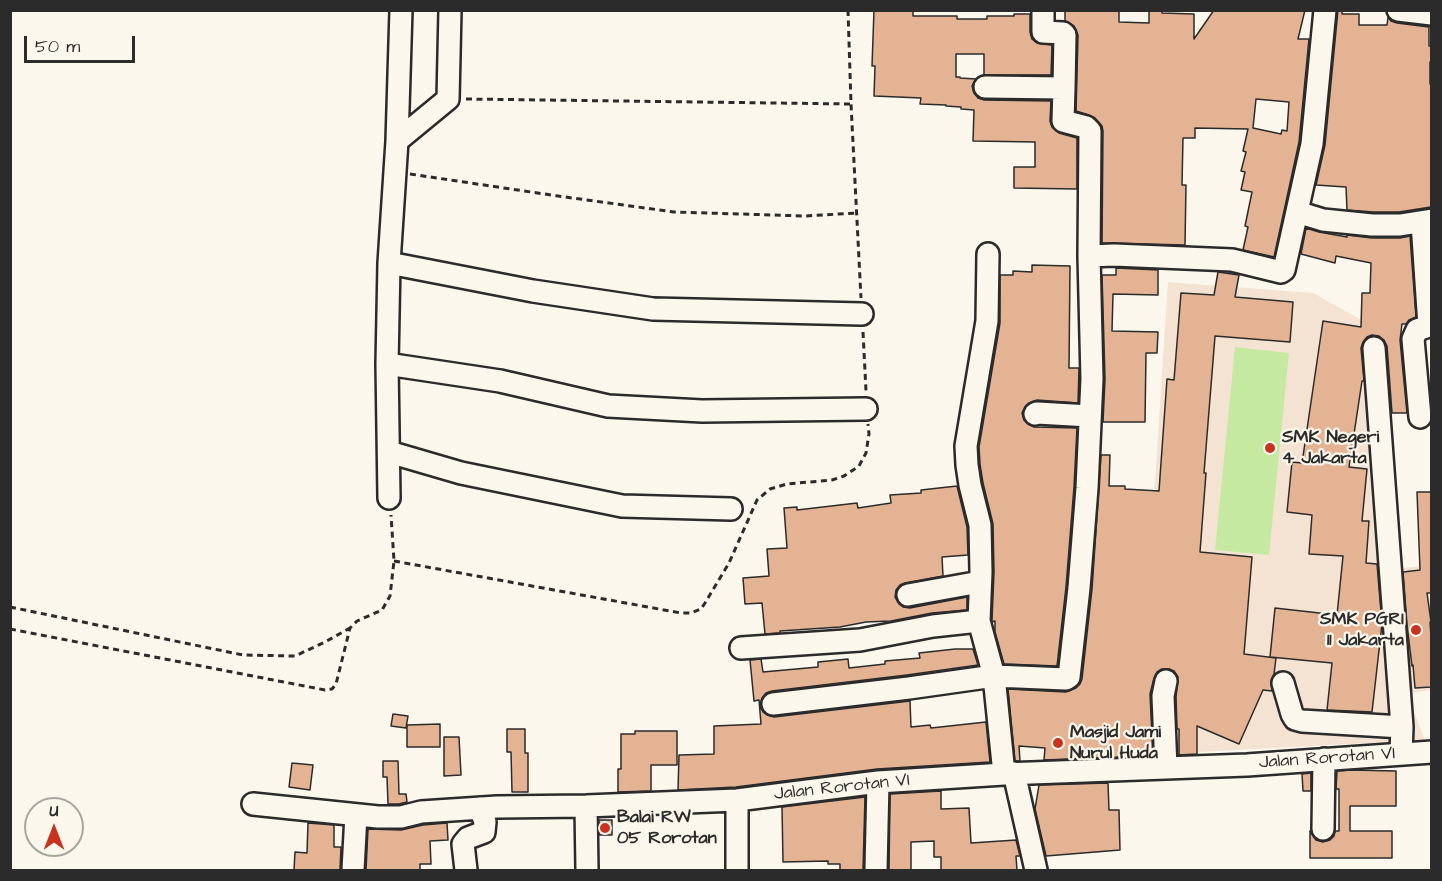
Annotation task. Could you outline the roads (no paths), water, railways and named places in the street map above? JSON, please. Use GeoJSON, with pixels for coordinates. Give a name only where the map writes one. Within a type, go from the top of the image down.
{"type":"FeatureCollection","features":[{"type":"Feature","properties":{"kind":"street"},"geometry":{"type":"LineString","coordinates":[[389,498],[387,364],[389,263],[397,141],[401,10]]}},
{"type":"Feature","properties":{"kind":"street"},"geometry":{"type":"LineString","coordinates":[[397,141],[448,99],[450,10]]}},
{"type":"Feature","properties":{"kind":"street"},"geometry":{"type":"LineString","coordinates":[[773,704],[994,676],[1066,679],[1068,677],[1079,588],[1087,488],[1092,378],[1089,256],[1090,131],[1086,127],[1063,121],[1065,35],[1043,32],[1044,10]]}},
{"type":"Feature","properties":{"kind":"street"},"geometry":{"type":"LineString","coordinates":[[1089,256],[1232,260],[1281,272],[1284,270],[1312,144],[1325,10]]}},
{"type":"Feature","properties":{"kind":"street"},"geometry":{"type":"LineString","coordinates":[[1398,10],[1431,14]]}},
{"type":"Feature","properties":{"kind":"street"},"geometry":{"type":"LineString","coordinates":[[985,87],[1064,88]]}},
{"type":"Feature","properties":{"kind":"street"},"geometry":{"type":"LineString","coordinates":[[1297,212],[1323,220],[1372,225],[1400,225],[1427,221],[1429,326],[1417,330],[1413,339],[1420,417]]}},
{"type":"Feature","properties":{"kind":"street"},"geometry":{"type":"LineString","coordinates":[[988,254],[987,321],[966,446],[970,485],[980,525],[979,621],[994,676],[1009,774],[1036,870]]}},
{"type":"Feature","properties":{"kind":"street"},"geometry":{"type":"LineString","coordinates":[[389,263],[533,291],[653,309],[862,314]]}},
{"type":"Feature","properties":{"kind":"street"},"geometry":{"type":"LineString","coordinates":[[1374,348],[1402,727],[1401,753]]}},
{"type":"Feature","properties":{"kind":"street"},"geometry":{"type":"LineString","coordinates":[[387,364],[500,381],[608,406],[702,411],[866,409]]}},
{"type":"Feature","properties":{"kind":"street"},"geometry":{"type":"LineString","coordinates":[[1035,414],[1090,416]]}},
{"type":"Feature","properties":{"kind":"street"},"geometry":{"type":"LineString","coordinates":[[389,452],[461,473],[622,506],[731,509]]}},
{"type":"Feature","properties":{"kind":"street"},"geometry":{"type":"LineString","coordinates":[[908,595],[980,582]]}},
{"type":"Feature","properties":{"kind":"street"},"geometry":{"type":"LineString","coordinates":[[741,648],[860,640],[933,626],[979,621]]}},
{"type":"Feature","properties":{"kind":"street"},"geometry":{"type":"LineString","coordinates":[[1166,681],[1163,708],[1166,768]]}},
{"type":"Feature","properties":{"kind":"street"},"geometry":{"type":"LineString","coordinates":[[1283,683],[1295,719],[1402,727]]}},
{"type":"Feature","properties":{"kind":"street","name":"Jalan Rorotan VI"},"geometry":{"type":"LineString","coordinates":[[253,804],[378,818],[401,817],[421,812],[480,808],[737,800],[878,782],[1009,774],[1247,765],[1431,752]]}},
{"type":"Feature","properties":{"kind":"street"},"geometry":{"type":"LineString","coordinates":[[1323,829],[1324,759]]}},
{"type":"Feature","properties":{"kind":"street"},"geometry":{"type":"LineString","coordinates":[[876,870],[878,782]]}},
{"type":"Feature","properties":{"kind":"street"},"geometry":{"type":"LineString","coordinates":[[737,800],[737,870]]}},
{"type":"Feature","properties":{"kind":"street"},"geometry":{"type":"LineString","coordinates":[[586,806],[587,870]]}},
{"type":"Feature","properties":{"kind":"street"},"geometry":{"type":"LineString","coordinates":[[466,870],[463,844],[468,838],[483,831],[485,822],[480,808]]}},
{"type":"Feature","properties":{"kind":"street"},"geometry":{"type":"LineString","coordinates":[[353,870],[356,814]]}},
{"type":"Feature","properties":{"kind":"place","name":"SMK Negeri 4 Jakarta"},"geometry":{"type":"Point","coordinates":[1270,448]}},
{"type":"Feature","properties":{"kind":"place","name":"SMK PGRI 11 Jakarta"},"geometry":{"type":"Point","coordinates":[1416,630]}},
{"type":"Feature","properties":{"kind":"place","name":"Masjid Jami Nurul Huda"},"geometry":{"type":"Point","coordinates":[1058,743]}},
{"type":"Feature","properties":{"kind":"place","name":"Balai RW 05 Rorotan"},"geometry":{"type":"Point","coordinates":[605,828]}}]}
